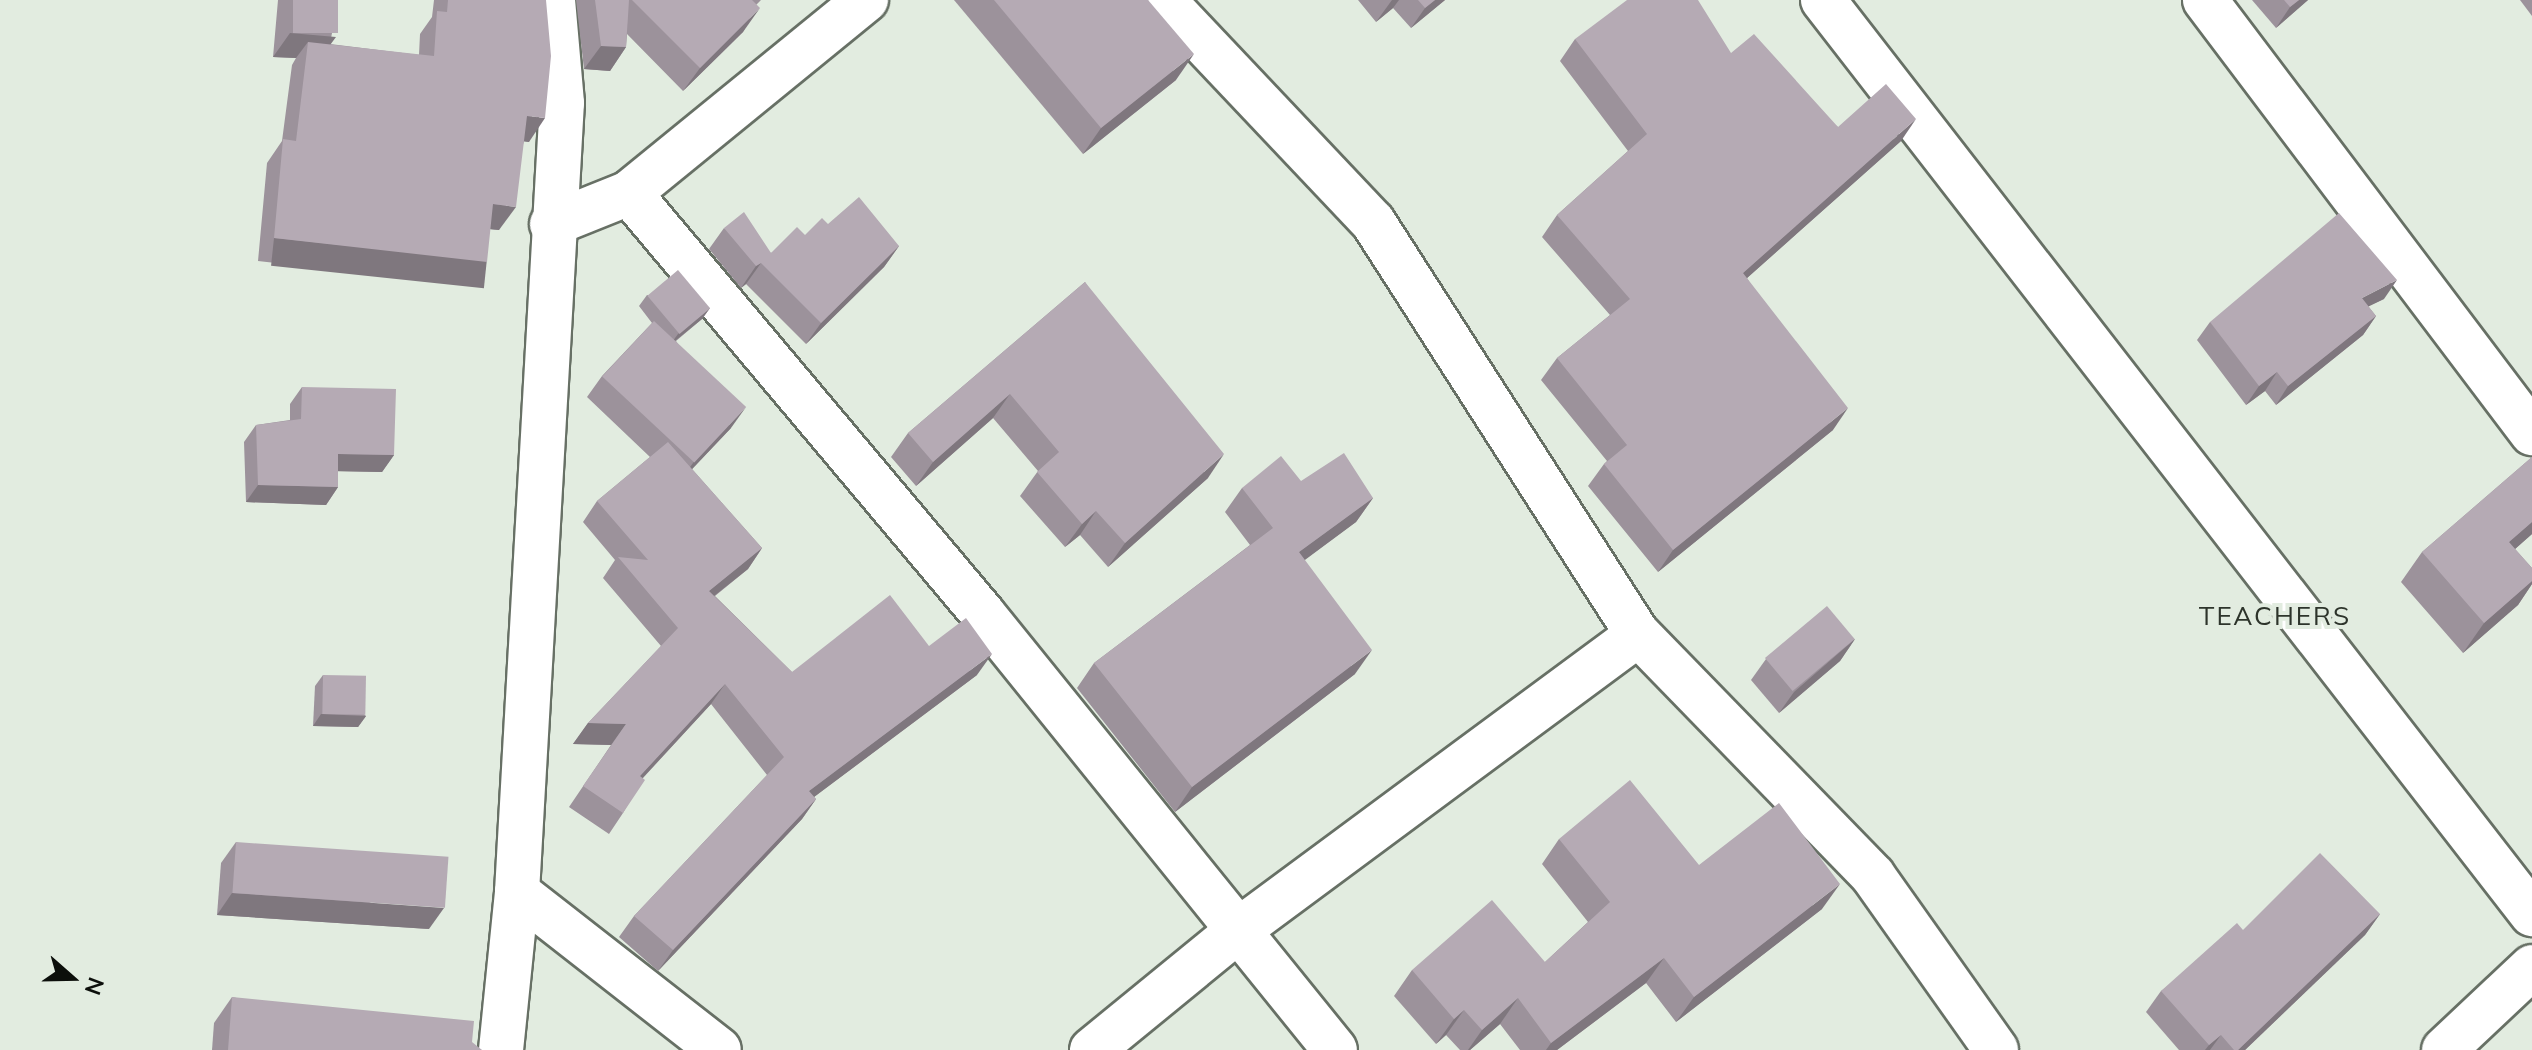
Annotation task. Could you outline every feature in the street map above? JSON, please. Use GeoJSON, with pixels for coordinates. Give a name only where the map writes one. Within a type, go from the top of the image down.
{"type":"FeatureCollection","features":[{"type":"Feature","properties":{"kind":"street"},"geometry":{"type":"LineString","coordinates":[[501,1050],[517,892],[552,224],[562,103],[553,0]]}},
{"type":"Feature","properties":{"kind":"street"},"geometry":{"type":"LineString","coordinates":[[552,224],[629,193],[866,0]]}},
{"type":"Feature","properties":{"kind":"street"},"geometry":{"type":"LineString","coordinates":[[1163,0],[1373,222],[1638,634],[1873,876],[1996,1050]]}},
{"type":"Feature","properties":{"kind":"street"},"geometry":{"type":"LineString","coordinates":[[1823,0],[2532,914]]}},
{"type":"Feature","properties":{"kind":"street"},"geometry":{"type":"LineString","coordinates":[[2205,0],[2532,433]]}},
{"type":"Feature","properties":{"kind":"street"},"geometry":{"type":"LineString","coordinates":[[629,193],[1240,929],[1335,1050]]}},
{"type":"Feature","properties":{"kind":"street"},"geometry":{"type":"LineString","coordinates":[[1092,1050],[1240,929],[1638,634]]}},
{"type":"Feature","properties":{"kind":"street"},"geometry":{"type":"LineString","coordinates":[[517,892],[719,1050]]}},
{"type":"Feature","properties":{"kind":"street"},"geometry":{"type":"LineString","coordinates":[[2444,1050],[2532,967]]}},
{"type":"Feature","properties":{"kind":"building"},"geometry":{"type":"Polygon","coordinates":[[[293,0],[338,0],[338,33],[293,33],[293,0]]]}},
{"type":"Feature","properties":{"kind":"building"},"geometry":{"type":"Polygon","coordinates":[[[448,0],[546,0],[551,56],[545,118],[527,116],[516,207],[493,204],[487,262],[274,238],[283,139],[296,141],[308,42],[434,56],[437,11],[447,12],[448,0]]]}},
{"type":"Feature","properties":{"kind":"building"},"geometry":{"type":"Polygon","coordinates":[[[595,0],[629,0],[626,47],[601,46],[595,0]]]}},
{"type":"Feature","properties":{"kind":"building"},"geometry":{"type":"Polygon","coordinates":[[[632,0],[752,0],[760,8],[700,68],[632,0]]]}},
{"type":"Feature","properties":{"kind":"building"},"geometry":{"type":"Polygon","coordinates":[[[994,0],[1148,0],[1194,54],[1101,128],[994,0]]]}},
{"type":"Feature","properties":{"kind":"building"},"geometry":{"type":"Polygon","coordinates":[[[1418,0],[1435,0],[1425,8],[1418,0]]]}},
{"type":"Feature","properties":{"kind":"building"},"geometry":{"type":"Polygon","coordinates":[[[1627,0],[1698,0],[1731,53],[1754,34],[1838,127],[1886,84],[1916,119],[1743,273],[1848,408],[1673,550],[1604,464],[1627,445],[1557,358],[1630,299],[1557,215],[1647,134],[1575,39],[1627,0]]]}},
{"type":"Feature","properties":{"kind":"building"},"geometry":{"type":"Polygon","coordinates":[[[2284,0],[2299,0],[2290,7],[2284,0]]]}},
{"type":"Feature","properties":{"kind":"building"},"geometry":{"type":"Polygon","coordinates":[[[859,197],[899,246],[821,323],[761,263],[756,266],[724,228],[744,212],[771,253],[797,227],[805,235],[822,218],[828,224],[859,197]]]}},
{"type":"Feature","properties":{"kind":"building"},"geometry":{"type":"Polygon","coordinates":[[[2339,213],[2397,280],[2362,298],[2376,316],[2288,386],[2277,372],[2259,386],[2210,322],[2339,213]]]}},
{"type":"Feature","properties":{"kind":"building"},"geometry":{"type":"Polygon","coordinates":[[[678,270],[710,308],[679,334],[647,296],[678,270]]]}},
{"type":"Feature","properties":{"kind":"building"},"geometry":{"type":"Polygon","coordinates":[[[1085,282],[1224,454],[1125,543],[1096,511],[1082,524],[1037,472],[1059,452],[1010,394],[933,462],[908,433],[1085,282]]]}},
{"type":"Feature","properties":{"kind":"building"},"geometry":{"type":"Polygon","coordinates":[[[654,321],[746,407],[694,463],[602,377],[654,321]]]}},
{"type":"Feature","properties":{"kind":"building"},"geometry":{"type":"Polygon","coordinates":[[[302,387],[396,389],[394,455],[338,454],[338,487],[258,485],[256,425],[301,419],[302,387]]]}},
{"type":"Feature","properties":{"kind":"building"},"geometry":{"type":"Polygon","coordinates":[[[668,442],[762,548],[709,591],[792,672],[890,595],[929,646],[966,618],[992,654],[809,791],[816,799],[673,950],[634,916],[784,757],[725,684],[640,776],[645,780],[623,813],[583,786],[626,724],[588,723],[678,628],[618,557],[648,560],[597,501],[668,442]]]}},
{"type":"Feature","properties":{"kind":"building"},"geometry":{"type":"Polygon","coordinates":[[[1344,453],[1373,498],[1299,552],[1372,650],[1192,787],[1094,663],[1273,528],[1242,488],[1281,456],[1301,481],[1344,453]]]}},
{"type":"Feature","properties":{"kind":"building"},"geometry":{"type":"Polygon","coordinates":[[[2532,457],[2532,522],[2509,542],[2532,568],[2532,581],[2484,623],[2422,552],[2532,457]]]}},
{"type":"Feature","properties":{"kind":"building"},"geometry":{"type":"Polygon","coordinates":[[[1827,606],[1855,639],[1793,691],[1765,658],[1827,606]]]}},
{"type":"Feature","properties":{"kind":"building"},"geometry":{"type":"Polygon","coordinates":[[[323,675],[366,676],[365,715],[322,714],[323,675]]]}},
{"type":"Feature","properties":{"kind":"building"},"geometry":{"type":"Polygon","coordinates":[[[1630,780],[1699,865],[1779,803],[1840,884],[1694,997],[1664,958],[1551,1043],[1518,998],[1482,1030],[1464,1010],[1454,1019],[1412,970],[1492,900],[1545,962],[1610,902],[1559,839],[1630,780]]]}},
{"type":"Feature","properties":{"kind":"building"},"geometry":{"type":"Polygon","coordinates":[[[236,842],[448,857],[445,908],[232,893],[236,842]]]}},
{"type":"Feature","properties":{"kind":"building"},"geometry":{"type":"Polygon","coordinates":[[[2320,853],[2380,914],[2238,1050],[2234,1050],[2221,1035],[2209,1045],[2161,991],[2237,923],[2243,930],[2320,853]]]}},
{"type":"Feature","properties":{"kind":"building"},"geometry":{"type":"Polygon","coordinates":[[[232,997],[474,1021],[472,1042],[482,1050],[228,1050],[232,997]]]}},
{"type":"Feature","properties":{"kind":"district","name":"TEACHERS"},"geometry":{"type":"Point","coordinates":[2275,616]}}]}
